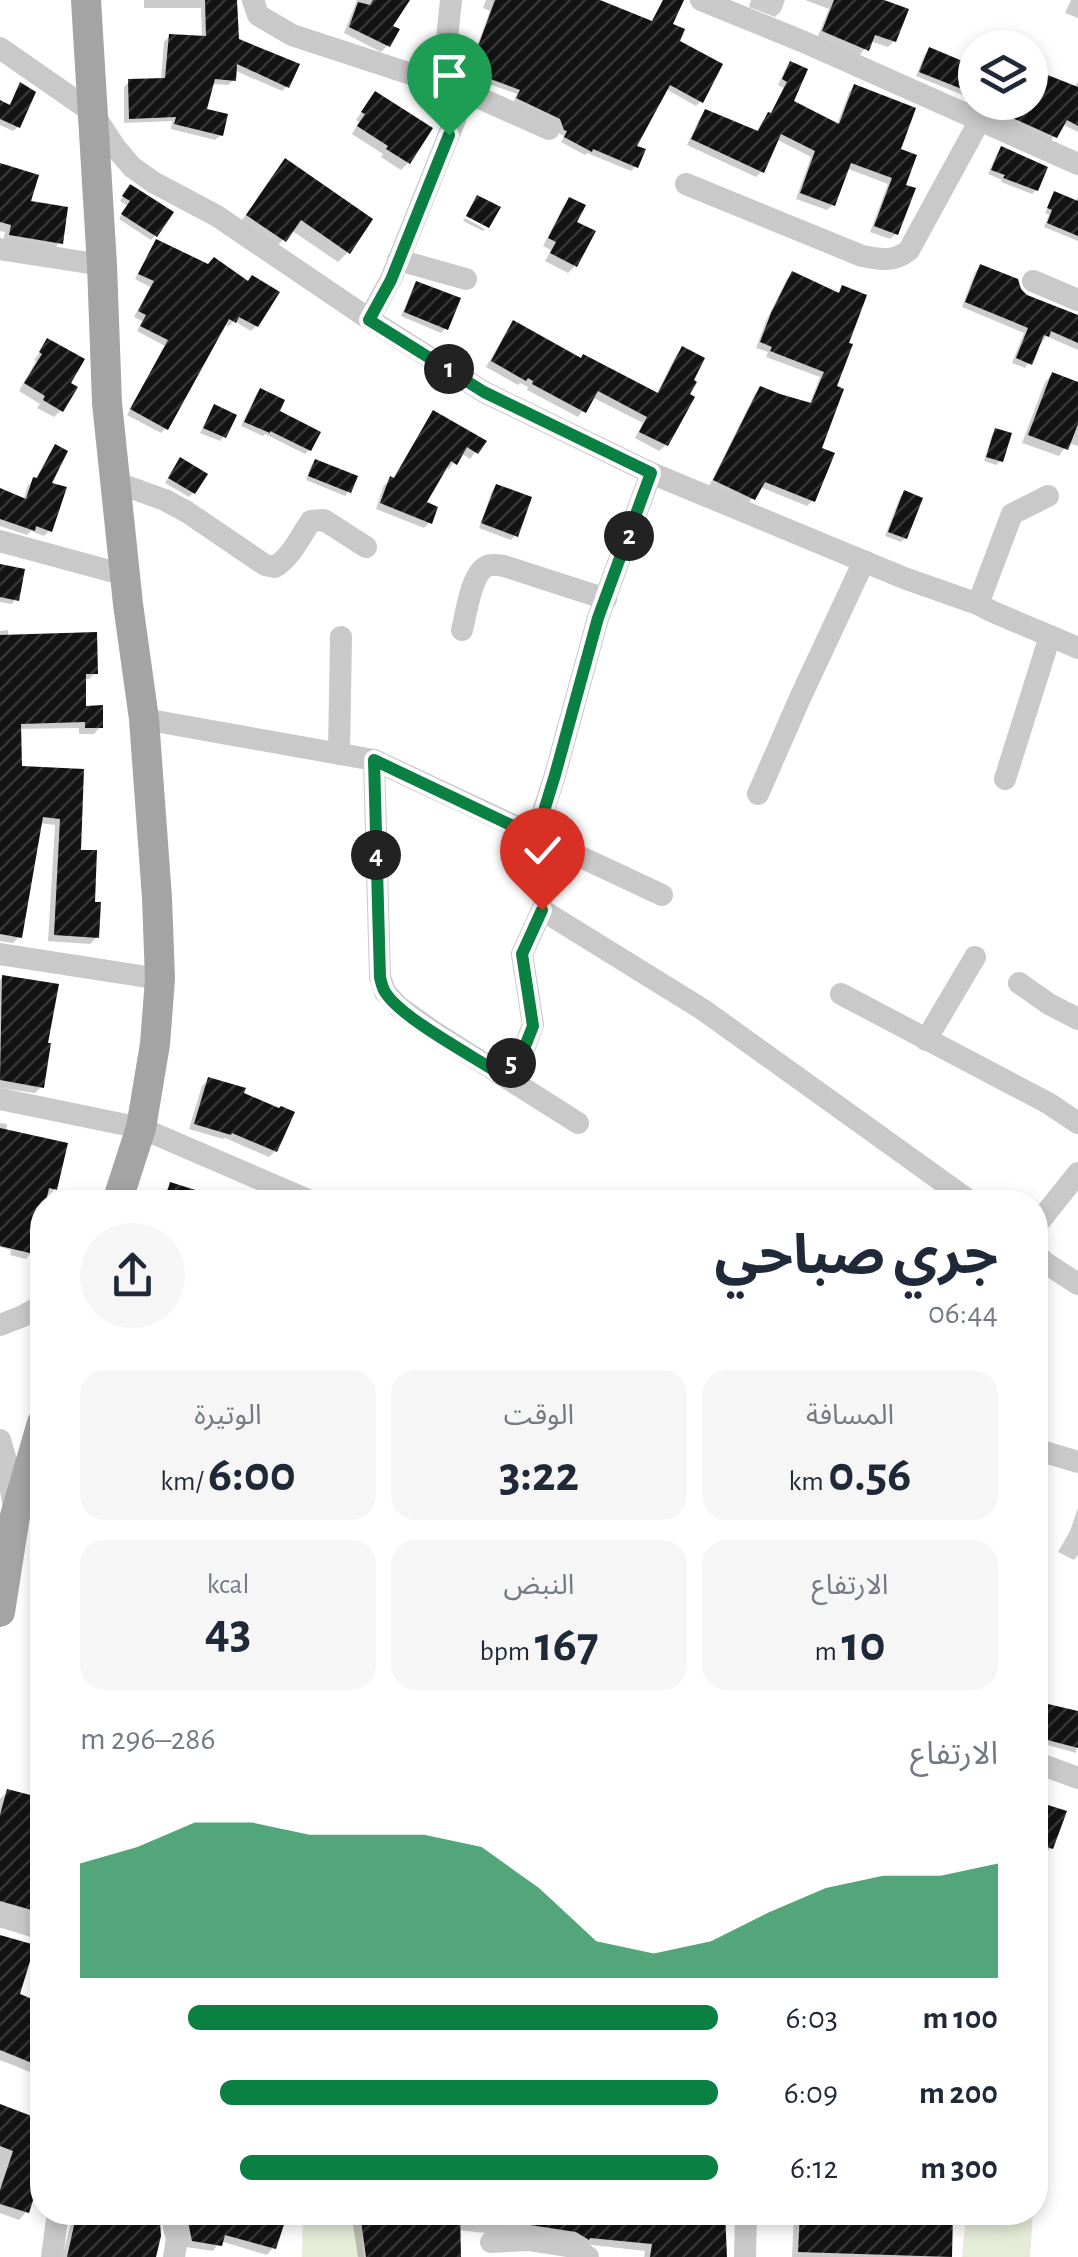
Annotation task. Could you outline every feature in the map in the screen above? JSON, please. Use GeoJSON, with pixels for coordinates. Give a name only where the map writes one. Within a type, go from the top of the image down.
{"type":"FeatureCollection","features":[{"type":"Feature","properties":{"kind":"main road"},"geometry":{"type":"LineString","coordinates":[[86,0],[107,403],[144,719],[160,979],[155,1044],[141,1128],[121,1190]]}},
{"type":"Feature","properties":{"kind":"main road"},"geometry":{"type":"LineString","coordinates":[[0,1612],[15,1516],[30,1465]]}},
{"type":"Feature","properties":{"kind":"street"},"geometry":{"type":"LineString","coordinates":[[253,0],[258,15],[292,34],[466,92],[549,130]]}},
{"type":"Feature","properties":{"kind":"street"},"geometry":{"type":"LineString","coordinates":[[442,86],[451,0]]}},
{"type":"Feature","properties":{"kind":"street"},"geometry":{"type":"LineString","coordinates":[[701,0],[958,111]]}},
{"type":"Feature","properties":{"kind":"street"},"geometry":{"type":"LineString","coordinates":[[0,48],[92,112],[132,167],[152,182],[217,216],[369,320],[484,392],[651,473],[1078,648]]}},
{"type":"Feature","properties":{"kind":"street"},"geometry":{"type":"LineString","coordinates":[[369,320],[391,280],[466,92]]}},
{"type":"Feature","properties":{"kind":"street"},"geometry":{"type":"LineString","coordinates":[[686,184],[862,256],[891,260],[908,250],[980,120],[1078,164]]}},
{"type":"Feature","properties":{"kind":"street"},"geometry":{"type":"LineString","coordinates":[[0,249],[102,265]]}},
{"type":"Feature","properties":{"kind":"street"},"geometry":{"type":"LineString","coordinates":[[398,260],[466,280]]}},
{"type":"Feature","properties":{"kind":"street"},"geometry":{"type":"LineString","coordinates":[[1033,281],[1078,300]]}},
{"type":"Feature","properties":{"kind":"street"},"geometry":{"type":"LineString","coordinates":[[536,837],[606,599],[651,473]]}},
{"type":"Feature","properties":{"kind":"street"},"geometry":{"type":"LineString","coordinates":[[115,482],[187,512],[265,565],[275,567],[282,563],[312,520],[324,520],[366,547]]}},
{"type":"Feature","properties":{"kind":"street"},"geometry":{"type":"LineString","coordinates":[[978,604],[1012,514],[1048,496]]}},
{"type":"Feature","properties":{"kind":"street"},"geometry":{"type":"LineString","coordinates":[[0,541],[125,575]]}},
{"type":"Feature","properties":{"kind":"street"},"geometry":{"type":"LineString","coordinates":[[758,794],[864,561]]}},
{"type":"Feature","properties":{"kind":"street"},"geometry":{"type":"LineString","coordinates":[[462,630],[474,584],[488,565],[504,566],[606,599]]}},
{"type":"Feature","properties":{"kind":"street"},"geometry":{"type":"LineString","coordinates":[[1004,779],[1050,636]]}},
{"type":"Feature","properties":{"kind":"street"},"geometry":{"type":"LineString","coordinates":[[339,754],[341,637]]}},
{"type":"Feature","properties":{"kind":"street"},"geometry":{"type":"LineString","coordinates":[[144,719],[374,760],[662,895]]}},
{"type":"Feature","properties":{"kind":"street"},"geometry":{"type":"LineString","coordinates":[[374,760],[380,977],[385,992],[436,1033],[578,1123]]}},
{"type":"Feature","properties":{"kind":"street"},"geometry":{"type":"LineString","coordinates":[[500,1074],[524,1049],[533,1026],[522,954],[542,910],[702,1009],[954,1190]]}},
{"type":"Feature","properties":{"kind":"street"},"geometry":{"type":"LineString","coordinates":[[0,954],[160,979]]}},
{"type":"Feature","properties":{"kind":"street"},"geometry":{"type":"LineString","coordinates":[[926,1040],[975,957]]}},
{"type":"Feature","properties":{"kind":"street"},"geometry":{"type":"LineString","coordinates":[[1019,983],[1078,1019]]}},
{"type":"Feature","properties":{"kind":"street"},"geometry":{"type":"LineString","coordinates":[[841,994],[1048,1102],[1078,1124]]}},
{"type":"Feature","properties":{"kind":"street"},"geometry":{"type":"LineString","coordinates":[[0,1100],[141,1128],[285,1190]]}},
{"type":"Feature","properties":{"kind":"street"},"geometry":{"type":"LineString","coordinates":[[1048,1211],[1078,1174]]}},
{"type":"Feature","properties":{"kind":"street"},"geometry":{"type":"LineString","coordinates":[[1048,1265],[1078,1284]]}},
{"type":"Feature","properties":{"kind":"street"},"geometry":{"type":"LineString","coordinates":[[0,1325],[30,1312]]}},
{"type":"Feature","properties":{"kind":"street"},"geometry":{"type":"LineString","coordinates":[[0,1440],[15,1516]]}},
{"type":"Feature","properties":{"kind":"street"},"geometry":{"type":"LineString","coordinates":[[1048,1453],[1078,1462]]}},
{"type":"Feature","properties":{"kind":"street"},"geometry":{"type":"LineString","coordinates":[[1048,1767],[1078,1778]]}},
{"type":"Feature","properties":{"kind":"street"},"geometry":{"type":"LineString","coordinates":[[0,1916],[30,1925]]}},
{"type":"Feature","properties":{"kind":"street"},"geometry":{"type":"LineString","coordinates":[[52,2257],[56,2225]]}},
{"type":"Feature","properties":{"kind":"street"},"geometry":{"type":"LineString","coordinates":[[745,2257],[746,2225]]}},
{"type":"Feature","properties":{"kind":"street"},"geometry":{"type":"LineString","coordinates":[[174,2227],[178,2239],[174,2257]]}},
{"type":"Feature","properties":{"kind":"street"},"geometry":{"type":"LineString","coordinates":[[491,2242],[528,2240],[574,2247],[588,2257]]}},
{"type":"Feature","properties":{"kind":"green space"},"geometry":{"type":"Polygon","coordinates":[[[303,2225],[361,2225],[364,2257],[302,2257],[303,2225]]]}},
{"type":"Feature","properties":{"kind":"green space"},"geometry":{"type":"Polygon","coordinates":[[[965,2225],[1032,2225],[1030,2257],[962,2257],[965,2225]]]}},
{"type":"Feature","properties":{"kind":"building"},"geometry":{"type":"Polygon","coordinates":[[[205,0],[237,0],[239,39],[300,64],[289,88],[237,64],[236,81],[215,79],[207,109],[228,114],[223,136],[174,124],[176,117],[129,119],[128,79],[165,78],[169,34],[206,36],[205,0]]]}},
{"type":"Feature","properties":{"kind":"building"},"geometry":{"type":"Polygon","coordinates":[[[373,0],[410,0],[393,26],[400,29],[390,47],[349,27],[358,2],[370,5],[373,0]]]}},
{"type":"Feature","properties":{"kind":"building"},"geometry":{"type":"Polygon","coordinates":[[[495,0],[600,0],[652,21],[663,0],[684,0],[673,24],[685,29],[680,41],[723,64],[703,103],[670,85],[637,146],[646,149],[638,168],[593,149],[592,152],[564,137],[567,131],[560,119],[516,98],[520,90],[469,71],[495,0]]]}},
{"type":"Feature","properties":{"kind":"building"},"geometry":{"type":"Polygon","coordinates":[[[834,0],[884,0],[909,9],[896,42],[875,35],[869,51],[822,31],[834,0]]]}},
{"type":"Feature","properties":{"kind":"building"},"geometry":{"type":"Polygon","coordinates":[[[929,47],[958,59],[958,87],[919,72],[929,47]]]}},
{"type":"Feature","properties":{"kind":"building"},"geometry":{"type":"Polygon","coordinates":[[[790,61],[808,69],[794,101],[839,124],[854,84],[916,108],[901,149],[917,155],[906,185],[916,188],[898,235],[874,226],[892,178],[851,163],[835,206],[800,193],[815,151],[781,134],[764,173],[691,139],[705,109],[758,131],[787,82],[782,79],[790,61]]]}},
{"type":"Feature","properties":{"kind":"building"},"geometry":{"type":"Polygon","coordinates":[[[1048,75],[1078,87],[1078,126],[1067,120],[1057,138],[1017,120],[1048,120],[1048,75]]]}},
{"type":"Feature","properties":{"kind":"building"},"geometry":{"type":"Polygon","coordinates":[[[20,82],[36,92],[20,128],[0,119],[0,100],[10,105],[20,82]]]}},
{"type":"Feature","properties":{"kind":"building"},"geometry":{"type":"Polygon","coordinates":[[[375,91],[433,128],[410,164],[357,126],[375,91]]]}},
{"type":"Feature","properties":{"kind":"building"},"geometry":{"type":"Polygon","coordinates":[[[1001,146],[1048,167],[1038,191],[991,170],[1001,146]]]}},
{"type":"Feature","properties":{"kind":"building"},"geometry":{"type":"Polygon","coordinates":[[[285,158],[373,219],[350,254],[301,220],[286,242],[246,215],[285,158]]]}},
{"type":"Feature","properties":{"kind":"building"},"geometry":{"type":"Polygon","coordinates":[[[0,163],[39,175],[31,201],[68,207],[63,244],[9,235],[11,225],[0,222],[0,163]]]}},
{"type":"Feature","properties":{"kind":"building"},"geometry":{"type":"Polygon","coordinates":[[[130,184],[174,212],[157,237],[121,214],[130,201],[122,196],[130,184]]]}},
{"type":"Feature","properties":{"kind":"building"},"geometry":{"type":"Polygon","coordinates":[[[1054,191],[1078,201],[1078,236],[1047,223],[1052,210],[1047,208],[1054,191]]]}},
{"type":"Feature","properties":{"kind":"building"},"geometry":{"type":"Polygon","coordinates":[[[477,195],[501,207],[489,228],[466,216],[477,195]]]}},
{"type":"Feature","properties":{"kind":"building"},"geometry":{"type":"Polygon","coordinates":[[[569,197],[586,205],[577,222],[596,231],[577,267],[550,253],[556,242],[548,238],[569,197]]]}},
{"type":"Feature","properties":{"kind":"building"},"geometry":{"type":"Polygon","coordinates":[[[156,239],[208,264],[214,257],[248,281],[252,275],[280,292],[258,327],[239,317],[236,323],[229,319],[168,430],[130,409],[168,340],[140,326],[146,315],[138,311],[154,281],[138,274],[156,239]]]}},
{"type":"Feature","properties":{"kind":"building"},"geometry":{"type":"Polygon","coordinates":[[[980,264],[1018,279],[1027,295],[1078,315],[1078,343],[1051,331],[1049,337],[1044,335],[1032,365],[1016,358],[1028,328],[965,302],[980,264]]]}},
{"type":"Feature","properties":{"kind":"building"},"geometry":{"type":"Polygon","coordinates":[[[792,271],[839,293],[842,285],[867,295],[837,386],[844,389],[822,448],[835,453],[815,502],[765,482],[755,500],[713,480],[760,386],[811,403],[824,372],[770,351],[772,347],[760,342],[792,271]]]}},
{"type":"Feature","properties":{"kind":"building"},"geometry":{"type":"Polygon","coordinates":[[[416,281],[461,298],[448,330],[404,312],[416,281]]]}},
{"type":"Feature","properties":{"kind":"building"},"geometry":{"type":"Polygon","coordinates":[[[513,320],[581,358],[583,354],[658,393],[682,346],[705,358],[690,394],[695,397],[668,446],[639,432],[647,417],[598,391],[586,413],[491,361],[513,320]]]}},
{"type":"Feature","properties":{"kind":"building"},"geometry":{"type":"Polygon","coordinates":[[[47,338],[85,359],[71,383],[78,387],[63,412],[24,383],[47,338]]]}},
{"type":"Feature","properties":{"kind":"building"},"geometry":{"type":"Polygon","coordinates":[[[1052,372],[1078,382],[1078,424],[1068,450],[1028,435],[1052,372]]]}},
{"type":"Feature","properties":{"kind":"building"},"geometry":{"type":"Polygon","coordinates":[[[260,388],[285,400],[280,411],[321,432],[311,451],[244,422],[260,388]]]}},
{"type":"Feature","properties":{"kind":"building"},"geometry":{"type":"Polygon","coordinates":[[[214,404],[237,415],[226,438],[203,428],[214,404]]]}},
{"type":"Feature","properties":{"kind":"building"},"geometry":{"type":"Polygon","coordinates":[[[433,410],[487,441],[478,454],[467,447],[457,465],[451,461],[427,502],[438,507],[432,524],[380,503],[390,476],[394,478],[433,410]]]}},
{"type":"Feature","properties":{"kind":"building"},"geometry":{"type":"Polygon","coordinates":[[[995,428],[1012,433],[1003,462],[986,457],[995,428]]]}},
{"type":"Feature","properties":{"kind":"building"},"geometry":{"type":"Polygon","coordinates":[[[55,444],[68,451],[52,483],[67,487],[52,532],[36,526],[35,531],[0,519],[0,488],[26,499],[33,477],[37,478],[55,444]]]}},
{"type":"Feature","properties":{"kind":"building"},"geometry":{"type":"Polygon","coordinates":[[[180,457],[208,474],[195,494],[168,478],[180,457]]]}},
{"type":"Feature","properties":{"kind":"building"},"geometry":{"type":"Polygon","coordinates":[[[315,459],[358,476],[351,493],[308,476],[315,459]]]}},
{"type":"Feature","properties":{"kind":"building"},"geometry":{"type":"Polygon","coordinates":[[[496,484],[532,497],[518,537],[481,523],[496,484]]]}},
{"type":"Feature","properties":{"kind":"building"},"geometry":{"type":"Polygon","coordinates":[[[904,490],[923,498],[907,539],[888,532],[904,490]]]}},
{"type":"Feature","properties":{"kind":"building"},"geometry":{"type":"Polygon","coordinates":[[[0,564],[25,569],[19,601],[0,597],[0,564]]]}},
{"type":"Feature","properties":{"kind":"building"},"geometry":{"type":"Polygon","coordinates":[[[97,632],[98,674],[86,674],[86,706],[103,705],[103,728],[85,728],[85,722],[21,724],[22,766],[84,769],[81,850],[97,850],[95,902],[101,902],[99,938],[54,935],[60,819],[43,817],[22,938],[0,934],[0,635],[97,632]]]}},
{"type":"Feature","properties":{"kind":"building"},"geometry":{"type":"Polygon","coordinates":[[[2,975],[59,984],[44,1088],[0,1080],[2,975]]]}},
{"type":"Feature","properties":{"kind":"building"},"geometry":{"type":"Polygon","coordinates":[[[208,1077],[246,1088],[244,1093],[295,1112],[277,1152],[232,1133],[194,1124],[208,1077]]]}},
{"type":"Feature","properties":{"kind":"building"},"geometry":{"type":"Polygon","coordinates":[[[0,1128],[68,1143],[57,1190],[30,1190],[30,1253],[0,1246],[0,1128]]]}},
{"type":"Feature","properties":{"kind":"building"},"geometry":{"type":"Polygon","coordinates":[[[170,1182],[195,1190],[168,1190],[170,1182]]]}},
{"type":"Feature","properties":{"kind":"building"},"geometry":{"type":"Polygon","coordinates":[[[1048,1704],[1078,1711],[1078,1748],[1048,1740],[1048,1704]]]}},
{"type":"Feature","properties":{"kind":"building"},"geometry":{"type":"Polygon","coordinates":[[[7,1789],[30,1795],[30,1910],[0,1901],[0,1815],[7,1789]]]}},
{"type":"Feature","properties":{"kind":"building"},"geometry":{"type":"Polygon","coordinates":[[[1048,1805],[1067,1811],[1053,1849],[1048,1847],[1048,1805]]]}},
{"type":"Feature","properties":{"kind":"building"},"geometry":{"type":"Polygon","coordinates":[[[0,1935],[30,1944],[30,1961],[20,1994],[30,1998],[30,2062],[0,2050],[0,1935]]]}},
{"type":"Feature","properties":{"kind":"building"},"geometry":{"type":"Polygon","coordinates":[[[0,2104],[30,2115],[29,2213],[0,2204],[0,2190],[13,2151],[0,2146],[0,2104]]]}},
{"type":"Feature","properties":{"kind":"building"},"geometry":{"type":"Polygon","coordinates":[[[74,2225],[160,2225],[156,2257],[67,2257],[74,2225]]]}},
{"type":"Feature","properties":{"kind":"building"},"geometry":{"type":"Polygon","coordinates":[[[189,2225],[284,2225],[276,2249],[225,2235],[222,2246],[192,2241],[189,2225]]]}},
{"type":"Feature","properties":{"kind":"building"},"geometry":{"type":"Polygon","coordinates":[[[362,2225],[460,2225],[461,2257],[366,2257],[362,2225]]]}},
{"type":"Feature","properties":{"kind":"building"},"geometry":{"type":"Polygon","coordinates":[[[530,2225],[726,2225],[727,2257],[650,2257],[652,2244],[589,2240],[576,2232],[530,2225]]]}},
{"type":"Feature","properties":{"kind":"building"},"geometry":{"type":"Polygon","coordinates":[[[799,2225],[953,2225],[952,2257],[798,2252],[799,2225]]]}},
{"type":"Feature","properties":{"kind":"route"},"geometry":{"type":"LineString","coordinates":[[449,135],[391,280],[369,320],[484,392],[651,473],[598,618],[536,837],[374,760],[380,977],[385,992],[399,1007],[500,1074],[524,1049],[533,1026],[522,954],[542,910]]}}]}
